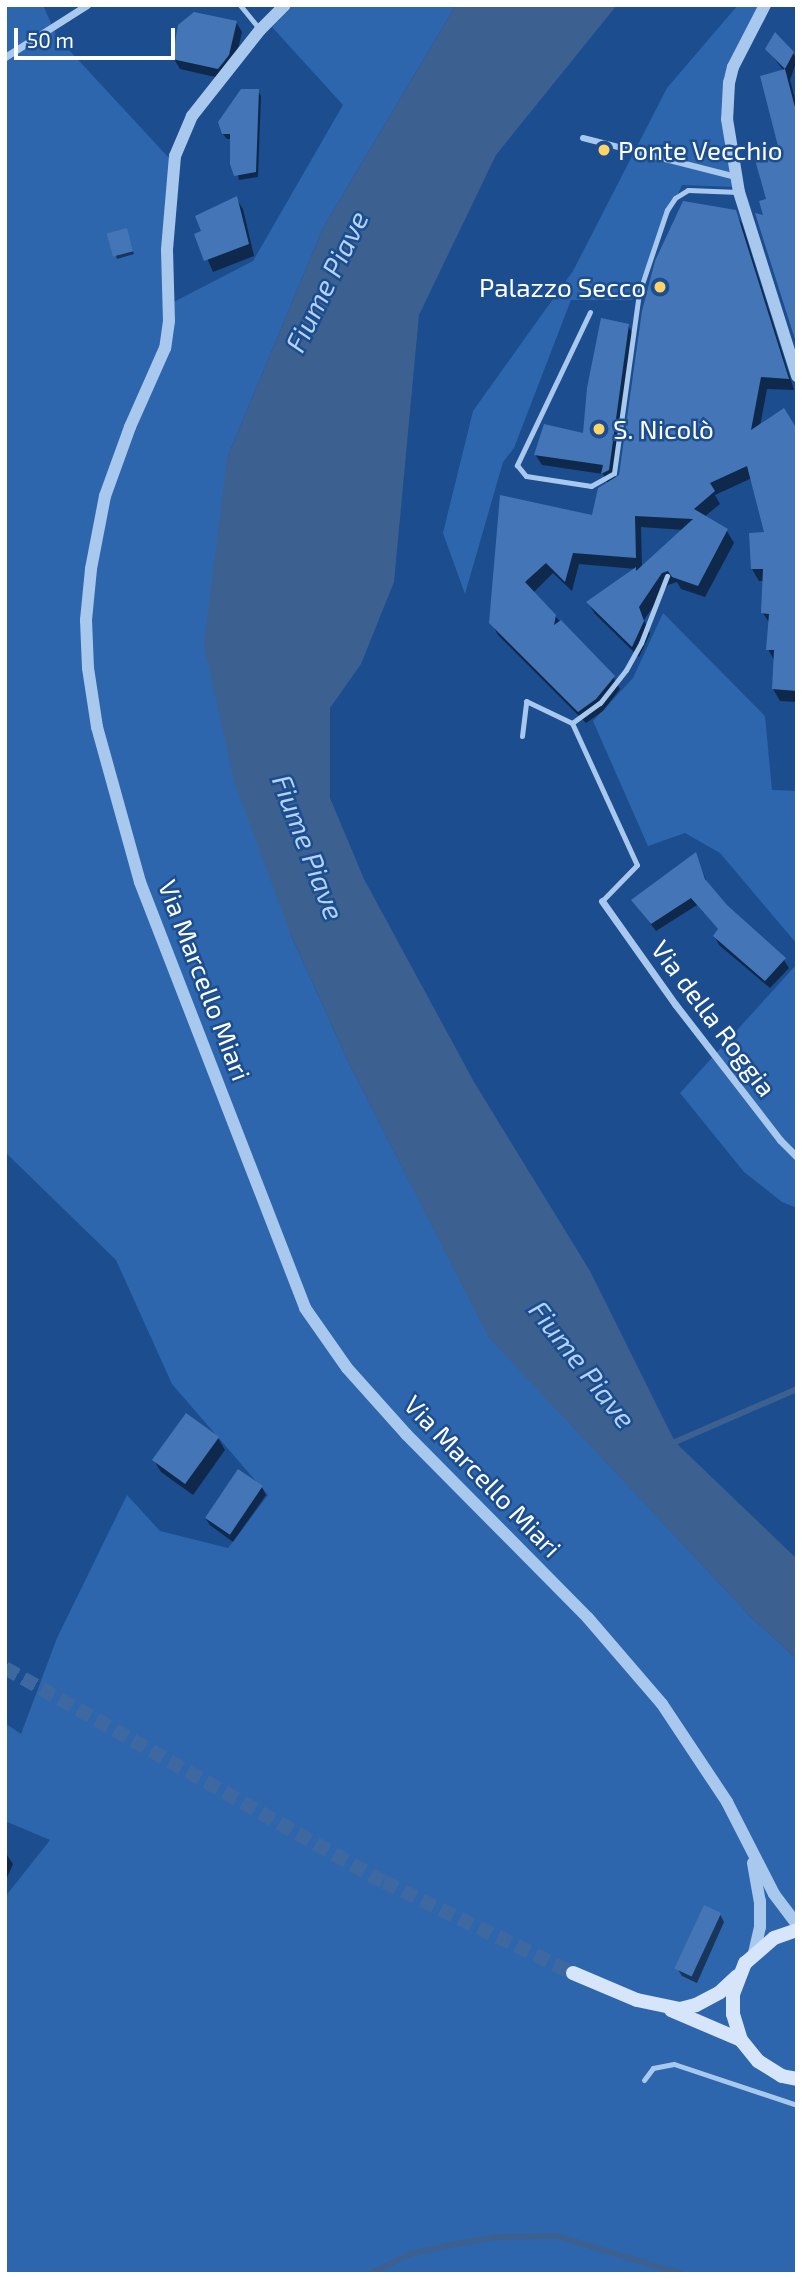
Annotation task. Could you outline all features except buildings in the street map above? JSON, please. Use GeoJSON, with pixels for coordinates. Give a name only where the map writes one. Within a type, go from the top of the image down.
{"type":"FeatureCollection","features":[{"type":"Feature","properties":{"kind":"main road","name":"Via Marcello Miari"},"geometry":{"type":"LineString","coordinates":[[797,1928],[774,1938],[754,1952],[738,1975],[733,2014],[741,2040],[758,2061],[769,2070],[797,2079]]}},
{"type":"Feature","properties":{"kind":"main road"},"geometry":{"type":"LineString","coordinates":[[573,1973],[618,1993],[680,2009],[696,2005],[720,1992],[738,1975]]}},
{"type":"Feature","properties":{"kind":"main road"},"geometry":{"type":"LineString","coordinates":[[657,2004],[741,2040]]}},
{"type":"Feature","properties":{"kind":"street"},"geometry":{"type":"LineString","coordinates":[[5,57],[87,5]]}},
{"type":"Feature","properties":{"kind":"street","name":"Via Marcello Miari"},"geometry":{"type":"LineString","coordinates":[[285,5],[260,30],[192,116],[175,156],[167,250],[169,321],[165,348],[130,427],[104,496],[91,569],[86,620],[88,668],[97,727],[140,882],[305,1308],[346,1368],[588,1618],[662,1704],[727,1802],[751,1853],[797,1928]]}},
{"type":"Feature","properties":{"kind":"street"},"geometry":{"type":"LineString","coordinates":[[765,5],[739,51],[729,83],[727,119],[739,191],[797,376]]}},
{"type":"Feature","properties":{"kind":"street"},"geometry":{"type":"LineString","coordinates":[[583,138],[736,177]]}},
{"type":"Feature","properties":{"kind":"street","name":"Via della Roggia"},"geometry":{"type":"LineString","coordinates":[[602,901],[731,1077],[780,1140],[797,1157]]}},
{"type":"Feature","properties":{"kind":"street","name":"Via Marcello Miari"},"geometry":{"type":"LineString","coordinates":[[751,1853],[760,1901],[760,1927],[754,1952]]}},
{"type":"Feature","properties":{"kind":"lane"},"geometry":{"type":"LineString","coordinates":[[240,5],[260,30]]}},
{"type":"Feature","properties":{"kind":"lane"},"geometry":{"type":"LineString","coordinates":[[590,312],[517,465],[526,476],[591,486],[609,477],[615,470],[639,293],[667,210],[675,198],[688,190],[739,191]]}},
{"type":"Feature","properties":{"kind":"lane"},"geometry":{"type":"LineString","coordinates":[[572,723],[600,703],[626,670],[641,643],[667,576]]}},
{"type":"Feature","properties":{"kind":"lane"},"geometry":{"type":"LineString","coordinates":[[522,736],[526,701],[572,723],[637,865],[602,901]]}},
{"type":"Feature","properties":{"kind":"lane"},"geometry":{"type":"LineString","coordinates":[[644,2080],[653,2068],[674,2064],[797,2105]]}},
{"type":"Feature","properties":{"kind":"shaded area"},"geometry":{"type":"Polygon","coordinates":[[[5,5],[43,5],[57,37],[169,158],[164,307],[253,261],[343,105],[272,27],[294,5],[456,5],[323,228],[227,458],[290,933],[348,1061],[489,1337],[752,1618],[797,1659],[797,2274],[5,2274],[5,1897],[50,1840],[5,1821],[5,1723],[21,1734],[57,1638],[127,1495],[160,1531],[228,1548],[268,1495],[172,1384],[116,1260],[5,1152],[5,5]]]}},
{"type":"Feature","properties":{"kind":"shaded area"},"geometry":{"type":"Polygon","coordinates":[[[738,5],[761,5],[724,76],[725,149],[734,187],[682,185],[632,300],[571,300],[514,448],[503,462],[465,594],[443,533],[473,411],[573,271],[667,88],[738,5]]]}},
{"type":"Feature","properties":{"kind":"shaded area"},"geometry":{"type":"Polygon","coordinates":[[[663,613],[765,716],[772,790],[797,791],[797,944],[720,853],[685,833],[648,846],[593,721],[633,678],[663,613]]]}},
{"type":"Feature","properties":{"kind":"shaded area"},"geometry":{"type":"Polygon","coordinates":[[[797,964],[797,1208],[782,1202],[744,1172],[680,1093],[797,964]]]}},
{"type":"Feature","properties":{"kind":"water","name":"Fiume Piave"},"geometry":{"type":"Polygon","coordinates":[[[456,5],[617,5],[496,155],[419,315],[394,582],[361,664],[330,708],[330,798],[364,879],[474,1082],[590,1271],[675,1442],[797,1559],[797,1659],[752,1618],[489,1338],[348,1061],[290,933],[234,781],[204,645],[227,458],[323,228],[456,5]]]}},
{"type":"Feature","properties":{"kind":"waterway"},"geometry":{"type":"LineString","coordinates":[[674,1448],[675,1442],[797,1389]]}},
{"type":"Feature","properties":{"kind":"waterway"},"geometry":{"type":"LineString","coordinates":[[370,2274],[410,2254],[450,2245],[496,2237],[557,2236],[682,2274]]}},
{"type":"Feature","properties":{"kind":"tunnel"},"geometry":{"type":"LineString","coordinates":[[5,1668],[384,1882],[573,1973]]}},
{"type":"Feature","properties":{"kind":"place","name":"Ponte Vecchio"},"geometry":{"type":"Point","coordinates":[604,150]}},
{"type":"Feature","properties":{"kind":"place","name":"Palazzo Secco"},"geometry":{"type":"Point","coordinates":[660,287]}},
{"type":"Feature","properties":{"kind":"place","name":"S. Nicolò"},"geometry":{"type":"Point","coordinates":[599,429]}}]}
